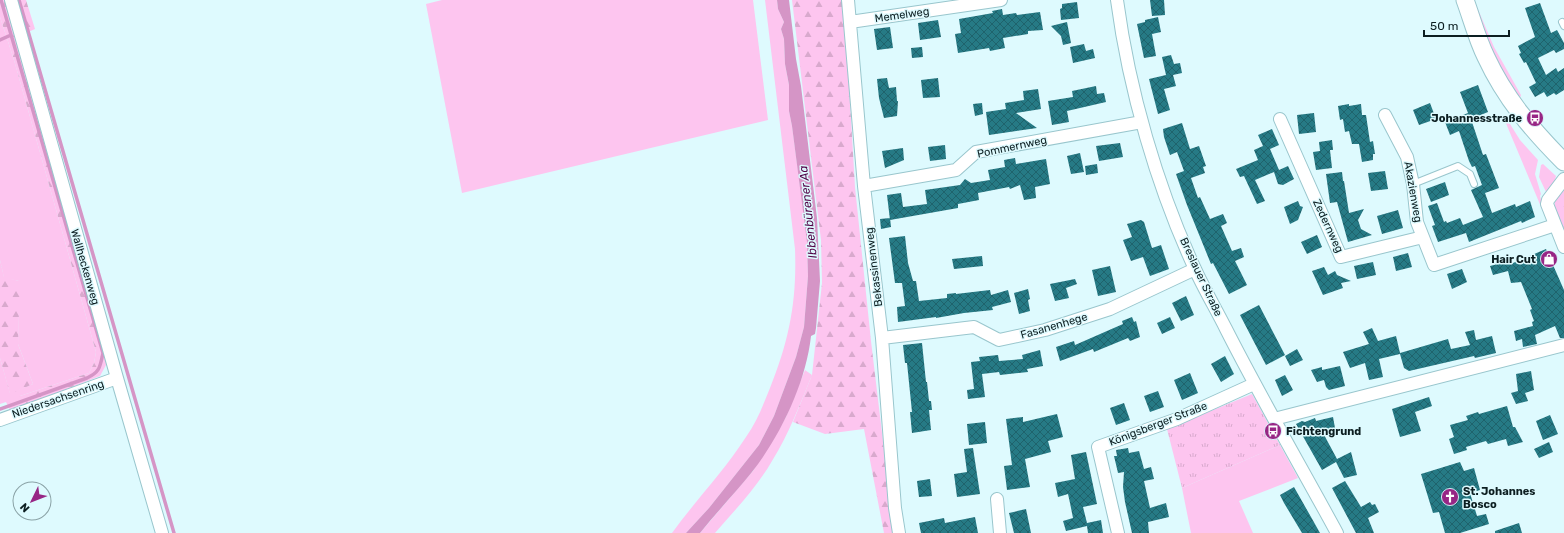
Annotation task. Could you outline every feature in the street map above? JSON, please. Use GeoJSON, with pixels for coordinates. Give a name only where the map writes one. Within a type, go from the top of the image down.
{"type":"FeatureCollection","features":[{"type":"Feature","properties":{"kind":"main road"},"geometry":{"type":"LineString","coordinates":[[1465,0],[1485,56],[1503,89],[1528,124],[1564,162]]}},
{"type":"Feature","properties":{"kind":"street","name":"Wallheckenweg"},"geometry":{"type":"LineString","coordinates":[[11,0],[162,533]]}},
{"type":"Feature","properties":{"kind":"street","name":"Bekassinenweg"},"geometry":{"type":"LineString","coordinates":[[848,0],[864,186],[882,338],[895,508],[899,533]]}},
{"type":"Feature","properties":{"kind":"street","name":"Memelweg"},"geometry":{"type":"LineString","coordinates":[[850,22],[1000,0]]}},
{"type":"Feature","properties":{"kind":"street","name":"Breslauer Straße"},"geometry":{"type":"LineString","coordinates":[[1117,0],[1123,40],[1142,122],[1166,197],[1195,269],[1254,384],[1338,533]]}},
{"type":"Feature","properties":{"kind":"street","name":"Akazienweg"},"geometry":{"type":"LineString","coordinates":[[1385,115],[1407,157],[1413,184],[1417,222],[1434,265],[1555,225]]}},
{"type":"Feature","properties":{"kind":"street","name":"Zedernweg"},"geometry":{"type":"LineString","coordinates":[[1280,119],[1341,257],[1423,237]]}},
{"type":"Feature","properties":{"kind":"street","name":"Pommernweg"},"geometry":{"type":"LineString","coordinates":[[864,186],[956,170],[976,152],[1142,122]]}},
{"type":"Feature","properties":{"kind":"street"},"geometry":{"type":"LineString","coordinates":[[1564,179],[1548,200],[1549,210],[1564,247]]}},
{"type":"Feature","properties":{"kind":"street","name":"Fasanenhege"},"geometry":{"type":"LineString","coordinates":[[882,338],[974,327],[999,340],[1045,330],[1110,309],[1195,269]]}},
{"type":"Feature","properties":{"kind":"street"},"geometry":{"type":"LineString","coordinates":[[1274,418],[1564,345]]}},
{"type":"Feature","properties":{"kind":"street","name":"Niedersachsenring"},"geometry":{"type":"LineString","coordinates":[[0,420],[117,378]]}},
{"type":"Feature","properties":{"kind":"street","name":"Königsberger Straße"},"geometry":{"type":"LineString","coordinates":[[1118,533],[1098,447],[1177,419],[1254,384]]}},
{"type":"Feature","properties":{"kind":"street"},"geometry":{"type":"LineString","coordinates":[[997,499],[1000,533]]}},
{"type":"Feature","properties":{"kind":"lane"},"geometry":{"type":"LineString","coordinates":[[1413,184],[1458,166],[1470,174],[1474,184]]}},
{"type":"Feature","properties":{"kind":"green space"},"geometry":{"type":"Polygon","coordinates":[[[0,0],[5,0],[8,7],[106,356],[106,365],[100,376],[24,406],[19,400],[20,396],[89,373],[94,363],[96,352],[14,60],[0,17],[0,0]]]}},
{"type":"Feature","properties":{"kind":"green space"},"geometry":{"type":"Polygon","coordinates":[[[14,0],[26,0],[35,29],[26,33],[14,0]]]}},
{"type":"Feature","properties":{"kind":"green space"},"geometry":{"type":"Polygon","coordinates":[[[442,0],[753,0],[768,120],[462,193],[426,4],[442,0]]]}},
{"type":"Feature","properties":{"kind":"green space"},"geometry":{"type":"Polygon","coordinates":[[[765,0],[777,0],[778,9],[784,22],[781,29],[784,39],[785,64],[789,85],[789,111],[807,240],[808,276],[804,327],[796,357],[774,416],[759,445],[709,508],[686,533],[672,533],[729,462],[750,431],[762,407],[777,370],[787,337],[793,304],[795,286],[795,249],[765,0]]]}},
{"type":"Feature","properties":{"kind":"green space"},"geometry":{"type":"Polygon","coordinates":[[[792,0],[844,0],[855,187],[871,341],[894,533],[884,533],[864,429],[825,434],[793,422],[812,375],[822,283],[821,240],[792,0]]]}},
{"type":"Feature","properties":{"kind":"green space"},"geometry":{"type":"Polygon","coordinates":[[[1471,0],[1474,0],[1494,47],[1521,95],[1520,98],[1504,76],[1486,38],[1471,0]]]}},
{"type":"Feature","properties":{"kind":"green space"},"geometry":{"type":"Polygon","coordinates":[[[0,17],[14,60],[96,352],[94,363],[89,373],[20,396],[24,406],[10,410],[6,402],[0,404],[0,358],[10,393],[33,384],[18,344],[19,281],[4,278],[0,260],[0,17]]]}},
{"type":"Feature","properties":{"kind":"green space"},"geometry":{"type":"Polygon","coordinates":[[[1505,121],[1510,124],[1520,140],[1538,160],[1535,174],[1541,194],[1540,196],[1544,214],[1505,121]]]}},
{"type":"Feature","properties":{"kind":"green space"},"geometry":{"type":"Polygon","coordinates":[[[1543,164],[1556,176],[1554,183],[1546,192],[1539,177],[1541,165],[1543,164]]]}},
{"type":"Feature","properties":{"kind":"green space"},"geometry":{"type":"Polygon","coordinates":[[[1564,190],[1564,232],[1554,208],[1555,201],[1564,190]]]}},
{"type":"Feature","properties":{"kind":"green space"},"geometry":{"type":"Polygon","coordinates":[[[0,260],[4,277],[19,281],[28,294],[19,311],[18,344],[33,384],[10,394],[0,358],[0,260]]]}},
{"type":"Feature","properties":{"kind":"green space"},"geometry":{"type":"Polygon","coordinates":[[[805,370],[812,375],[789,430],[766,471],[715,533],[700,533],[753,471],[786,417],[805,370]]]}},
{"type":"Feature","properties":{"kind":"green space"},"geometry":{"type":"Polygon","coordinates":[[[1252,394],[1280,445],[1182,488],[1167,429],[1252,394]]]}},
{"type":"Feature","properties":{"kind":"green space"},"geometry":{"type":"Polygon","coordinates":[[[1280,445],[1298,478],[1239,501],[1253,533],[1191,533],[1182,488],[1280,445]]]}},
{"type":"Feature","properties":{"kind":"water","name":"Ibbenbürener Aa"},"geometry":{"type":"Polygon","coordinates":[[[777,0],[789,0],[817,218],[820,281],[815,334],[811,336],[804,371],[798,389],[773,442],[746,480],[700,533],[686,533],[709,508],[759,445],[774,416],[796,357],[804,327],[808,276],[807,242],[789,111],[789,85],[785,64],[784,39],[781,29],[784,22],[778,9],[777,0]]]}},
{"type":"Feature","properties":{"kind":"building"},"geometry":{"type":"Polygon","coordinates":[[[1150,0],[1164,0],[1165,15],[1152,16],[1150,0]]]}},
{"type":"Feature","properties":{"kind":"building"},"geometry":{"type":"Polygon","coordinates":[[[1077,2],[1079,18],[1061,20],[1060,9],[1062,8],[1062,4],[1077,2]]]}},
{"type":"Feature","properties":{"kind":"building"},"geometry":{"type":"Polygon","coordinates":[[[1540,3],[1551,33],[1557,30],[1564,43],[1564,49],[1556,53],[1554,50],[1538,58],[1546,75],[1556,68],[1558,72],[1564,68],[1564,90],[1556,95],[1554,93],[1547,97],[1544,92],[1535,97],[1529,87],[1536,83],[1526,62],[1524,63],[1519,54],[1521,53],[1518,46],[1535,37],[1525,8],[1540,3]]]}},
{"type":"Feature","properties":{"kind":"building"},"geometry":{"type":"Polygon","coordinates":[[[1002,9],[1003,15],[1040,12],[1043,30],[1028,31],[1028,34],[1003,38],[1005,48],[990,51],[989,48],[958,53],[955,34],[961,33],[959,19],[993,13],[992,11],[1002,9]]]}},
{"type":"Feature","properties":{"kind":"building"},"geometry":{"type":"Polygon","coordinates":[[[1158,17],[1161,32],[1152,34],[1156,56],[1144,58],[1137,24],[1145,22],[1145,20],[1158,17]]]}},
{"type":"Feature","properties":{"kind":"building"},"geometry":{"type":"Polygon","coordinates":[[[938,20],[941,37],[920,40],[918,23],[938,20]]]}},
{"type":"Feature","properties":{"kind":"building"},"geometry":{"type":"Polygon","coordinates":[[[1067,22],[1071,43],[1063,45],[1061,36],[1051,26],[1067,22]]]}},
{"type":"Feature","properties":{"kind":"building"},"geometry":{"type":"Polygon","coordinates":[[[890,27],[893,48],[877,50],[874,29],[890,27]]]}},
{"type":"Feature","properties":{"kind":"building"},"geometry":{"type":"Polygon","coordinates":[[[1084,44],[1086,51],[1093,49],[1095,58],[1073,63],[1070,47],[1084,44]]]}},
{"type":"Feature","properties":{"kind":"building"},"geometry":{"type":"Polygon","coordinates":[[[922,47],[923,57],[912,58],[911,48],[922,47]]]}},
{"type":"Feature","properties":{"kind":"building"},"geometry":{"type":"Polygon","coordinates":[[[1171,55],[1174,64],[1180,63],[1182,73],[1173,75],[1176,86],[1164,89],[1170,110],[1158,114],[1149,79],[1166,75],[1162,57],[1171,55]]]}},
{"type":"Feature","properties":{"kind":"building"},"geometry":{"type":"Polygon","coordinates":[[[887,78],[889,88],[896,87],[898,101],[897,116],[884,118],[879,98],[877,79],[887,78]]]}},
{"type":"Feature","properties":{"kind":"building"},"geometry":{"type":"Polygon","coordinates":[[[938,78],[940,97],[923,98],[921,80],[938,78]]]}},
{"type":"Feature","properties":{"kind":"building"},"geometry":{"type":"Polygon","coordinates":[[[1478,85],[1488,112],[1471,119],[1483,155],[1486,154],[1499,188],[1485,193],[1492,213],[1515,204],[1516,207],[1530,201],[1535,217],[1522,223],[1521,221],[1469,242],[1466,233],[1438,242],[1432,226],[1435,225],[1428,206],[1437,203],[1444,222],[1446,221],[1447,223],[1460,218],[1463,225],[1483,217],[1471,190],[1482,185],[1475,166],[1472,167],[1469,161],[1459,131],[1450,135],[1445,122],[1468,113],[1460,92],[1478,85]]]}},
{"type":"Feature","properties":{"kind":"building"},"geometry":{"type":"Polygon","coordinates":[[[1096,86],[1097,94],[1104,93],[1106,102],[1067,111],[1069,122],[1052,125],[1048,101],[1073,97],[1072,91],[1096,86]]]}},
{"type":"Feature","properties":{"kind":"building"},"geometry":{"type":"Polygon","coordinates":[[[1038,89],[1041,109],[1016,113],[1037,128],[989,135],[986,112],[1006,109],[1005,103],[1024,100],[1023,91],[1038,89]]]}},
{"type":"Feature","properties":{"kind":"building"},"geometry":{"type":"Polygon","coordinates":[[[982,103],[983,114],[975,116],[973,104],[982,103]]]}},
{"type":"Feature","properties":{"kind":"building"},"geometry":{"type":"Polygon","coordinates":[[[1430,103],[1436,119],[1419,125],[1413,110],[1430,103]]]}},
{"type":"Feature","properties":{"kind":"building"},"geometry":{"type":"Polygon","coordinates":[[[1349,104],[1349,106],[1361,104],[1362,115],[1366,115],[1370,142],[1373,141],[1375,154],[1373,154],[1373,160],[1362,162],[1359,144],[1352,144],[1349,131],[1345,132],[1343,119],[1340,120],[1338,106],[1349,104]]]}},
{"type":"Feature","properties":{"kind":"building"},"geometry":{"type":"Polygon","coordinates":[[[1314,113],[1316,132],[1299,134],[1297,115],[1314,113]]]}},
{"type":"Feature","properties":{"kind":"building"},"geometry":{"type":"Polygon","coordinates":[[[1182,123],[1190,149],[1199,146],[1206,166],[1203,167],[1205,173],[1191,178],[1198,198],[1200,197],[1210,219],[1223,214],[1227,223],[1221,226],[1232,251],[1241,248],[1244,257],[1235,261],[1247,285],[1229,294],[1213,263],[1211,264],[1187,205],[1176,174],[1184,171],[1177,152],[1170,155],[1164,137],[1163,129],[1182,123]]]}},
{"type":"Feature","properties":{"kind":"building"},"geometry":{"type":"Polygon","coordinates":[[[1272,129],[1279,145],[1270,149],[1279,170],[1288,166],[1294,179],[1283,185],[1278,184],[1274,172],[1255,180],[1265,201],[1257,204],[1244,176],[1240,177],[1236,169],[1258,160],[1254,150],[1263,146],[1258,135],[1272,129]]]}},
{"type":"Feature","properties":{"kind":"building"},"geometry":{"type":"Polygon","coordinates":[[[1332,140],[1333,150],[1330,150],[1332,168],[1316,170],[1313,152],[1320,151],[1319,142],[1332,140]]]}},
{"type":"Feature","properties":{"kind":"building"},"geometry":{"type":"Polygon","coordinates":[[[1120,143],[1123,157],[1099,161],[1096,146],[1120,143]]]}},
{"type":"Feature","properties":{"kind":"building"},"geometry":{"type":"Polygon","coordinates":[[[945,145],[946,159],[930,161],[928,147],[945,145]]]}},
{"type":"Feature","properties":{"kind":"building"},"geometry":{"type":"Polygon","coordinates":[[[903,148],[904,160],[885,168],[882,151],[903,148]]]}},
{"type":"Feature","properties":{"kind":"building"},"geometry":{"type":"Polygon","coordinates":[[[1080,153],[1084,172],[1071,174],[1067,156],[1080,153]]]}},
{"type":"Feature","properties":{"kind":"building"},"geometry":{"type":"Polygon","coordinates":[[[1015,158],[1016,164],[1046,159],[1050,184],[1035,187],[1036,198],[1024,200],[1020,185],[1010,189],[1009,187],[978,193],[979,200],[958,204],[958,208],[890,220],[887,195],[901,193],[903,207],[927,204],[925,190],[960,185],[965,179],[971,183],[990,180],[988,170],[1005,167],[1004,160],[1015,158]]]}},
{"type":"Feature","properties":{"kind":"building"},"geometry":{"type":"Polygon","coordinates":[[[1097,164],[1098,173],[1086,175],[1085,166],[1097,164]]]}},
{"type":"Feature","properties":{"kind":"building"},"geometry":{"type":"Polygon","coordinates":[[[1385,171],[1388,189],[1371,191],[1368,173],[1385,171]]]}},
{"type":"Feature","properties":{"kind":"building"},"geometry":{"type":"Polygon","coordinates":[[[1342,172],[1349,213],[1364,209],[1358,220],[1361,229],[1372,235],[1348,242],[1337,202],[1330,203],[1326,174],[1342,172]]]}},
{"type":"Feature","properties":{"kind":"building"},"geometry":{"type":"Polygon","coordinates":[[[1445,182],[1449,195],[1431,202],[1426,189],[1445,182]]]}},
{"type":"Feature","properties":{"kind":"building"},"geometry":{"type":"Polygon","coordinates":[[[1298,201],[1300,206],[1303,207],[1298,220],[1290,224],[1284,207],[1298,201]]]}},
{"type":"Feature","properties":{"kind":"building"},"geometry":{"type":"Polygon","coordinates":[[[1398,210],[1403,228],[1382,234],[1377,216],[1398,210]]]}},
{"type":"Feature","properties":{"kind":"building"},"geometry":{"type":"Polygon","coordinates":[[[890,218],[891,227],[881,229],[880,219],[890,218]]]}},
{"type":"Feature","properties":{"kind":"building"},"geometry":{"type":"Polygon","coordinates":[[[1141,220],[1144,222],[1152,248],[1161,245],[1169,269],[1150,276],[1143,257],[1131,261],[1123,240],[1132,237],[1127,224],[1141,220]]]}},
{"type":"Feature","properties":{"kind":"building"},"geometry":{"type":"Polygon","coordinates":[[[1317,235],[1322,247],[1307,254],[1301,242],[1317,235]]]}},
{"type":"Feature","properties":{"kind":"building"},"geometry":{"type":"Polygon","coordinates":[[[905,236],[908,263],[913,281],[916,281],[919,301],[947,298],[947,294],[990,290],[991,295],[1008,290],[1011,302],[992,307],[993,310],[898,322],[897,307],[905,306],[902,283],[895,283],[889,238],[905,236]]]}},
{"type":"Feature","properties":{"kind":"building"},"geometry":{"type":"Polygon","coordinates":[[[1546,249],[1564,290],[1564,338],[1560,338],[1555,326],[1535,335],[1537,344],[1523,347],[1522,339],[1516,341],[1514,331],[1533,326],[1532,322],[1534,321],[1530,310],[1532,309],[1521,282],[1511,283],[1508,271],[1493,275],[1490,266],[1513,260],[1513,263],[1546,249]]]}},
{"type":"Feature","properties":{"kind":"building"},"geometry":{"type":"Polygon","coordinates":[[[1408,253],[1412,267],[1396,271],[1393,257],[1408,253]]]}},
{"type":"Feature","properties":{"kind":"building"},"geometry":{"type":"Polygon","coordinates":[[[982,256],[983,266],[954,269],[952,259],[982,256]]]}},
{"type":"Feature","properties":{"kind":"building"},"geometry":{"type":"Polygon","coordinates":[[[1373,262],[1376,275],[1357,279],[1354,266],[1373,262]]]}},
{"type":"Feature","properties":{"kind":"building"},"geometry":{"type":"Polygon","coordinates":[[[1110,266],[1116,292],[1098,296],[1092,270],[1110,266]]]}},
{"type":"Feature","properties":{"kind":"building"},"geometry":{"type":"Polygon","coordinates":[[[1324,267],[1328,275],[1335,271],[1337,275],[1351,281],[1341,283],[1343,288],[1323,295],[1312,271],[1324,267]]]}},
{"type":"Feature","properties":{"kind":"building"},"geometry":{"type":"Polygon","coordinates":[[[1462,269],[1467,282],[1452,289],[1447,274],[1462,269]]]}},
{"type":"Feature","properties":{"kind":"building"},"geometry":{"type":"Polygon","coordinates":[[[1075,279],[1077,284],[1066,288],[1069,298],[1055,301],[1050,284],[1075,279]]]}},
{"type":"Feature","properties":{"kind":"building"},"geometry":{"type":"Polygon","coordinates":[[[1028,289],[1030,311],[1019,314],[1014,293],[1028,289]]]}},
{"type":"Feature","properties":{"kind":"building"},"geometry":{"type":"Polygon","coordinates":[[[1186,296],[1194,315],[1181,321],[1172,303],[1186,296]]]}},
{"type":"Feature","properties":{"kind":"building"},"geometry":{"type":"Polygon","coordinates":[[[1259,305],[1285,355],[1266,365],[1240,315],[1259,305]]]}},
{"type":"Feature","properties":{"kind":"building"},"geometry":{"type":"Polygon","coordinates":[[[1132,317],[1134,322],[1136,321],[1140,337],[1130,341],[1128,338],[1094,352],[1093,349],[1060,361],[1056,347],[1074,341],[1075,345],[1123,324],[1122,321],[1132,317]]]}},
{"type":"Feature","properties":{"kind":"building"},"geometry":{"type":"Polygon","coordinates":[[[1170,317],[1175,328],[1162,334],[1157,323],[1170,317]]]}},
{"type":"Feature","properties":{"kind":"building"},"geometry":{"type":"Polygon","coordinates":[[[1372,328],[1378,341],[1396,336],[1400,353],[1448,339],[1451,349],[1470,345],[1465,332],[1474,330],[1476,340],[1492,336],[1496,353],[1475,358],[1474,356],[1409,371],[1404,368],[1400,354],[1379,359],[1383,377],[1369,380],[1365,363],[1350,368],[1343,352],[1369,344],[1363,332],[1372,328]]]}},
{"type":"Feature","properties":{"kind":"building"},"geometry":{"type":"Polygon","coordinates":[[[922,343],[926,382],[932,410],[929,410],[931,430],[912,433],[910,412],[912,412],[907,363],[905,363],[903,345],[922,343]]]}},
{"type":"Feature","properties":{"kind":"building"},"geometry":{"type":"Polygon","coordinates":[[[1297,349],[1303,360],[1290,366],[1285,356],[1297,349]]]}},
{"type":"Feature","properties":{"kind":"building"},"geometry":{"type":"Polygon","coordinates":[[[1040,350],[1043,366],[1027,369],[1028,372],[1000,375],[999,372],[982,374],[985,397],[968,399],[967,390],[974,389],[971,362],[980,361],[979,357],[998,355],[999,361],[1023,359],[1022,355],[1040,350]]]}},
{"type":"Feature","properties":{"kind":"building"},"geometry":{"type":"Polygon","coordinates":[[[1225,356],[1234,374],[1221,382],[1211,364],[1225,356]]]}},
{"type":"Feature","properties":{"kind":"building"},"geometry":{"type":"Polygon","coordinates":[[[1340,366],[1345,386],[1329,390],[1326,387],[1324,380],[1317,382],[1311,370],[1322,367],[1322,370],[1340,366]]]}},
{"type":"Feature","properties":{"kind":"building"},"geometry":{"type":"Polygon","coordinates":[[[1531,371],[1534,390],[1525,393],[1528,401],[1516,404],[1511,393],[1518,391],[1516,374],[1531,371]]]}},
{"type":"Feature","properties":{"kind":"building"},"geometry":{"type":"Polygon","coordinates":[[[1190,373],[1198,393],[1182,400],[1174,380],[1190,373]]]}},
{"type":"Feature","properties":{"kind":"building"},"geometry":{"type":"Polygon","coordinates":[[[1285,375],[1293,390],[1282,396],[1275,380],[1285,375]]]}},
{"type":"Feature","properties":{"kind":"building"},"geometry":{"type":"Polygon","coordinates":[[[1158,391],[1164,407],[1150,412],[1144,396],[1158,391]]]}},
{"type":"Feature","properties":{"kind":"building"},"geometry":{"type":"Polygon","coordinates":[[[1429,397],[1432,406],[1415,412],[1421,431],[1400,437],[1392,409],[1429,397]]]}},
{"type":"Feature","properties":{"kind":"building"},"geometry":{"type":"Polygon","coordinates":[[[1124,403],[1130,420],[1116,425],[1110,408],[1124,403]]]}},
{"type":"Feature","properties":{"kind":"building"},"geometry":{"type":"Polygon","coordinates":[[[1507,406],[1513,427],[1515,427],[1523,442],[1508,446],[1506,439],[1488,444],[1486,441],[1466,447],[1467,450],[1454,454],[1449,439],[1454,437],[1450,425],[1468,420],[1466,416],[1478,412],[1479,414],[1507,406]]]}},
{"type":"Feature","properties":{"kind":"building"},"geometry":{"type":"Polygon","coordinates":[[[1057,414],[1063,437],[1048,441],[1051,452],[1025,459],[1030,487],[1007,490],[1004,466],[1012,465],[1006,419],[1023,417],[1023,422],[1057,414]]]}},
{"type":"Feature","properties":{"kind":"building"},"geometry":{"type":"Polygon","coordinates":[[[1550,415],[1558,434],[1543,440],[1536,421],[1550,415]]]}},
{"type":"Feature","properties":{"kind":"building"},"geometry":{"type":"Polygon","coordinates":[[[1333,417],[1335,428],[1322,431],[1337,459],[1351,452],[1357,475],[1344,478],[1336,462],[1322,470],[1296,424],[1315,418],[1316,421],[1333,417]]]}},
{"type":"Feature","properties":{"kind":"building"},"geometry":{"type":"Polygon","coordinates":[[[985,422],[987,443],[969,445],[967,424],[985,422]]]}},
{"type":"Feature","properties":{"kind":"building"},"geometry":{"type":"Polygon","coordinates":[[[1549,442],[1553,452],[1539,458],[1534,449],[1549,442]]]}},
{"type":"Feature","properties":{"kind":"building"},"geometry":{"type":"Polygon","coordinates":[[[973,448],[980,494],[957,497],[954,474],[967,472],[964,449],[973,448]]]}},
{"type":"Feature","properties":{"kind":"building"},"geometry":{"type":"Polygon","coordinates":[[[1128,448],[1129,453],[1139,451],[1144,469],[1151,467],[1154,479],[1144,481],[1150,508],[1166,503],[1169,517],[1148,522],[1149,533],[1132,533],[1123,487],[1124,472],[1118,473],[1114,456],[1117,456],[1116,450],[1128,448]]]}},
{"type":"Feature","properties":{"kind":"building"},"geometry":{"type":"Polygon","coordinates":[[[1086,452],[1097,504],[1083,507],[1087,523],[1101,520],[1103,533],[1088,533],[1087,526],[1066,531],[1063,521],[1073,518],[1068,494],[1058,497],[1055,483],[1075,479],[1071,455],[1086,452]]]}},
{"type":"Feature","properties":{"kind":"building","name":"St. Johannes Bosco"},"geometry":{"type":"Polygon","coordinates":[[[1460,462],[1464,471],[1474,468],[1480,490],[1470,493],[1477,516],[1486,514],[1489,524],[1460,533],[1445,533],[1439,512],[1433,513],[1421,474],[1460,462]]]}},
{"type":"Feature","properties":{"kind":"building"},"geometry":{"type":"Polygon","coordinates":[[[930,479],[932,496],[919,497],[917,481],[930,479]]]}},
{"type":"Feature","properties":{"kind":"building"},"geometry":{"type":"Polygon","coordinates":[[[1345,481],[1361,507],[1370,502],[1372,505],[1375,504],[1379,512],[1368,518],[1374,533],[1356,533],[1332,488],[1345,481]]]}},
{"type":"Feature","properties":{"kind":"building"},"geometry":{"type":"Polygon","coordinates":[[[1294,487],[1320,533],[1302,533],[1284,503],[1280,495],[1294,487]]]}},
{"type":"Feature","properties":{"kind":"building"},"geometry":{"type":"Polygon","coordinates":[[[1026,509],[1031,533],[1014,533],[1009,513],[1026,509]]]}},
{"type":"Feature","properties":{"kind":"building"},"geometry":{"type":"Polygon","coordinates":[[[975,517],[978,533],[921,533],[919,523],[944,518],[945,523],[975,517]]]}},
{"type":"Feature","properties":{"kind":"building"},"geometry":{"type":"Polygon","coordinates":[[[1519,523],[1522,533],[1495,533],[1495,531],[1519,523]]]}},
{"type":"Feature","properties":{"kind":"waterway"},"geometry":{"type":"LineString","coordinates":[[0,409],[95,374],[99,368],[103,353],[1,0]]}},
{"type":"Feature","properties":{"kind":"waterway"},"geometry":{"type":"LineString","coordinates":[[19,0],[174,533]]}},
{"type":"Feature","properties":{"kind":"waterway"},"geometry":{"type":"LineString","coordinates":[[0,40],[11,35]]}},
{"type":"Feature","properties":{"kind":"place","name":"Johannesstraße"},"geometry":{"type":"Point","coordinates":[1535,118]}},
{"type":"Feature","properties":{"kind":"place","name":"Hair Cut"},"geometry":{"type":"Point","coordinates":[1549,259]}},
{"type":"Feature","properties":{"kind":"place","name":"Fichtengrund"},"geometry":{"type":"Point","coordinates":[1273,431]}},
{"type":"Feature","properties":{"kind":"place","name":"St. Johannes Bosco"},"geometry":{"type":"Point","coordinates":[1450,497]}}]}
